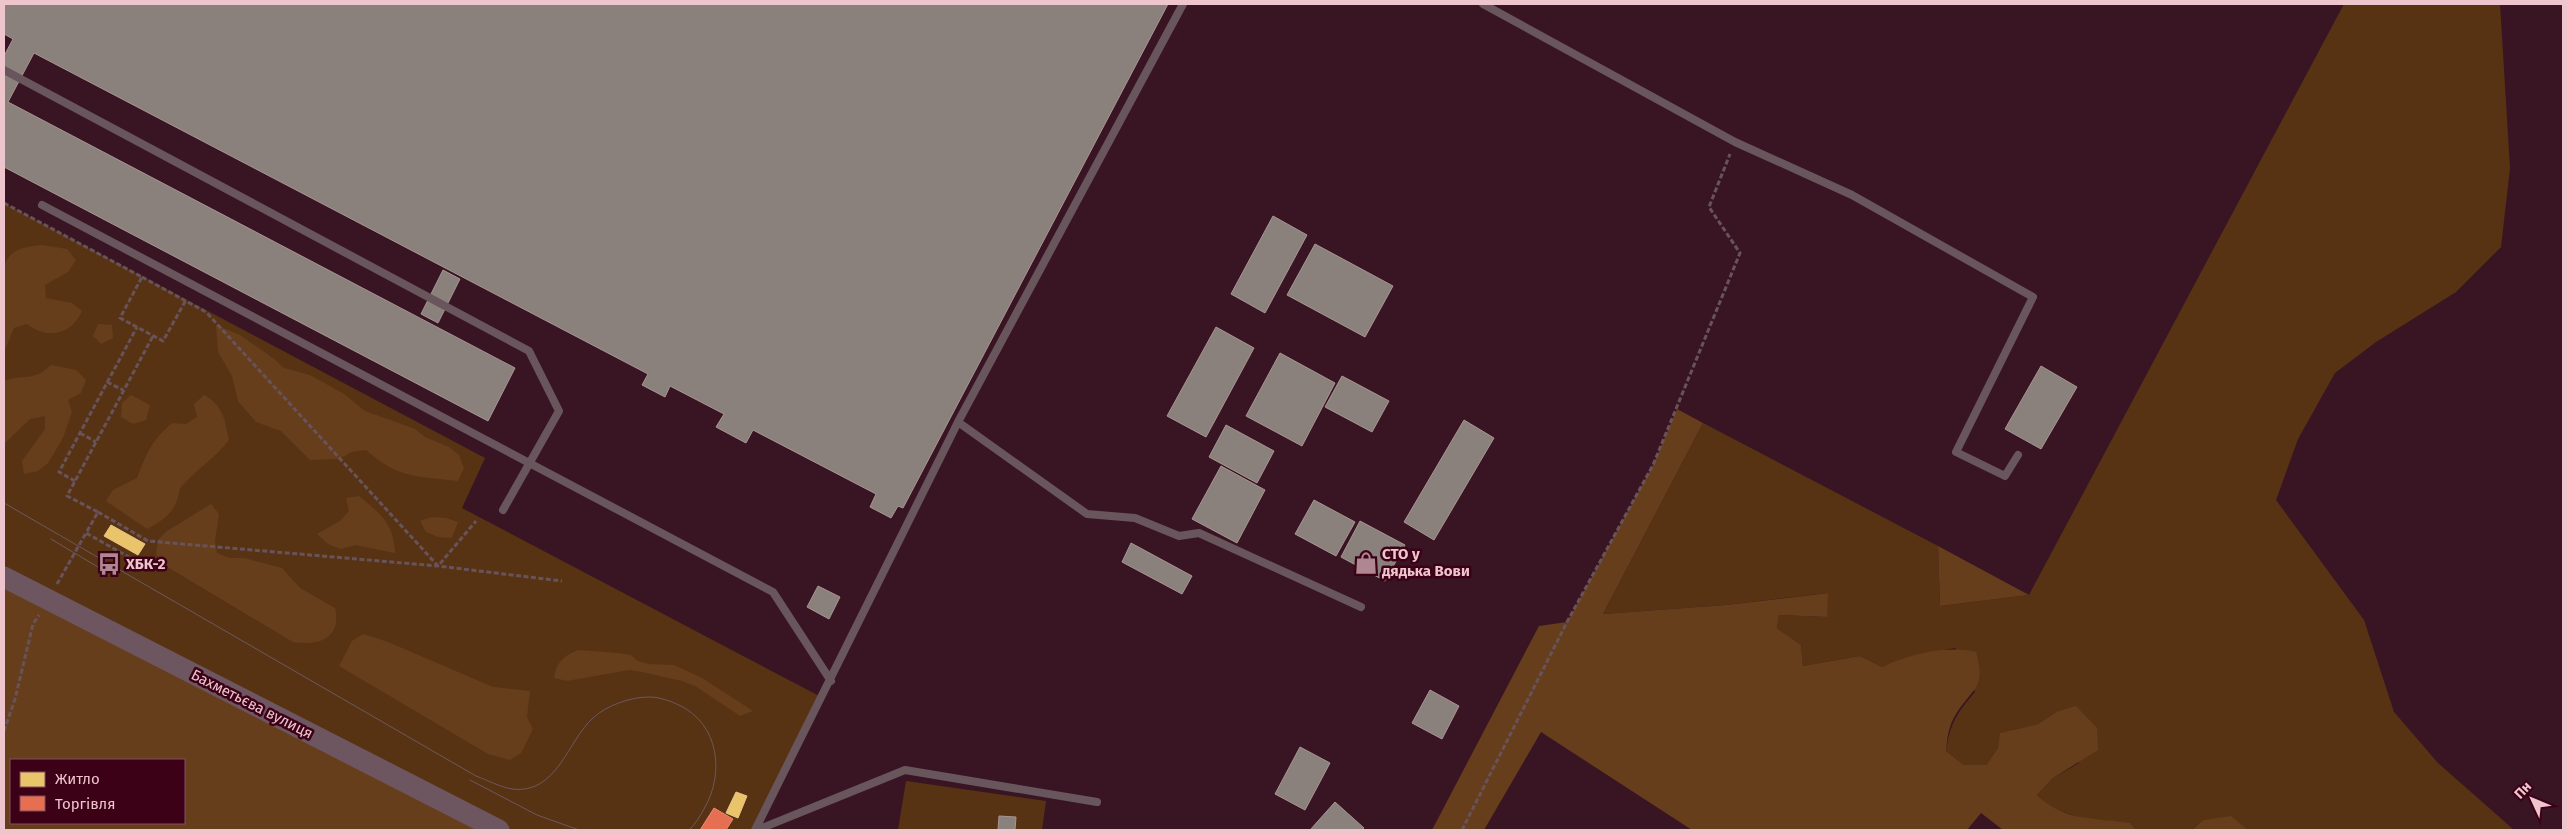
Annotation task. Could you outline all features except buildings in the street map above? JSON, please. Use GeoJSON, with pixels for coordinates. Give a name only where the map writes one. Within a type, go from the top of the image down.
{"type":"FeatureCollection","features":[{"type":"Feature","properties":{"kind":"main road","name":"Бахметьєва вулиця"},"geometry":{"type":"LineString","coordinates":[[4,577],[499,830]]}},
{"type":"Feature","properties":{"kind":"lane"},"geometry":{"type":"LineString","coordinates":[[756,830],[958,422],[1183,4]]}},
{"type":"Feature","properties":{"kind":"lane"},"geometry":{"type":"LineString","coordinates":[[1482,4],[1735,142],[1852,195],[2033,297],[1956,452],[2005,476],[2018,455]]}},
{"type":"Feature","properties":{"kind":"lane"},"geometry":{"type":"LineString","coordinates":[[4,70],[529,351],[559,412],[504,510]]}},
{"type":"Feature","properties":{"kind":"lane"},"geometry":{"type":"LineString","coordinates":[[42,205],[773,592],[831,680]]}},
{"type":"Feature","properties":{"kind":"lane"},"geometry":{"type":"LineString","coordinates":[[958,422],[1087,514],[1135,518],[1179,536],[1199,533],[1361,607]]}},
{"type":"Feature","properties":{"kind":"lane"},"geometry":{"type":"LineString","coordinates":[[756,830],[905,770],[1097,802]]}},
{"type":"Feature","properties":{"kind":"path"},"geometry":{"type":"LineString","coordinates":[[1462,830],[1567,622],[1653,465],[1740,253],[1709,207],[1735,142]]}},
{"type":"Feature","properties":{"kind":"path"},"geometry":{"type":"LineString","coordinates":[[4,203],[206,312],[438,566]]}},
{"type":"Feature","properties":{"kind":"path"},"geometry":{"type":"LineString","coordinates":[[142,277],[120,318],[153,336],[163,341],[186,300]]}},
{"type":"Feature","properties":{"kind":"path"},"geometry":{"type":"LineString","coordinates":[[75,481],[59,472],[137,327]]}},
{"type":"Feature","properties":{"kind":"path"},"geometry":{"type":"LineString","coordinates":[[153,336],[67,496],[148,541],[438,566],[562,581]]}},
{"type":"Feature","properties":{"kind":"path"},"geometry":{"type":"LineString","coordinates":[[107,382],[123,390]]}},
{"type":"Feature","properties":{"kind":"path"},"geometry":{"type":"LineString","coordinates":[[80,433],[96,442]]}},
{"type":"Feature","properties":{"kind":"path"},"geometry":{"type":"LineString","coordinates":[[4,731],[15,699],[33,624],[98,512]]}},
{"type":"Feature","properties":{"kind":"path"},"geometry":{"type":"LineString","coordinates":[[438,566],[476,521]]}},
{"type":"Feature","properties":{"kind":"path"},"geometry":{"type":"LineString","coordinates":[[86,533],[143,565]]}},
{"type":"Feature","properties":{"kind":"shaded area"},"geometry":{"type":"Polygon","coordinates":[[[2344,4],[2500,4],[2510,168],[2501,247],[2456,292],[2376,342],[2335,373],[2298,439],[2276,500],[2364,620],[2394,712],[2438,763],[2514,830],[2248,830],[2230,817],[2203,820],[2192,830],[2136,830],[2129,823],[2081,818],[2051,808],[2037,795],[2053,778],[2079,763],[2056,712],[2038,724],[2001,733],[1998,748],[1986,765],[1964,765],[1946,751],[1955,719],[1975,692],[1955,648],[1920,654],[1882,667],[1860,656],[1803,666],[1801,645],[1777,628],[1779,615],[1827,617],[1827,593],[1726,605],[1603,614],[1703,423],[1938,546],[1940,606],[2029,595],[2344,4]]]}},
{"type":"Feature","properties":{"kind":"shaded area"},"geometry":{"type":"Polygon","coordinates":[[[4,203],[485,458],[462,508],[823,698],[755,830],[499,830],[4,577],[4,203]]]}},
{"type":"Feature","properties":{"kind":"shaded area"},"geometry":{"type":"Polygon","coordinates":[[[42,245],[67,249],[76,260],[68,272],[45,285],[46,298],[72,303],[82,311],[72,325],[58,332],[43,332],[27,324],[14,328],[4,352],[4,266],[10,255],[14,252],[42,245]]]}},
{"type":"Feature","properties":{"kind":"shaded area"},"geometry":{"type":"Polygon","coordinates":[[[98,324],[112,325],[113,338],[101,344],[93,336],[98,324]]]}},
{"type":"Feature","properties":{"kind":"shaded area"},"geometry":{"type":"Polygon","coordinates":[[[216,325],[240,335],[284,368],[310,375],[344,394],[365,411],[415,429],[425,437],[449,447],[459,455],[464,468],[458,481],[420,477],[399,471],[366,450],[352,452],[339,459],[310,460],[281,431],[256,422],[238,401],[232,376],[218,352],[216,325]]]}},
{"type":"Feature","properties":{"kind":"shaded area"},"geometry":{"type":"Polygon","coordinates":[[[51,365],[76,370],[86,380],[81,393],[68,400],[72,412],[63,438],[48,463],[38,471],[24,474],[22,461],[45,429],[45,416],[30,419],[4,444],[4,381],[39,374],[51,365]]]}},
{"type":"Feature","properties":{"kind":"shaded area"},"geometry":{"type":"Polygon","coordinates":[[[131,395],[150,405],[146,420],[133,424],[121,417],[122,403],[131,395]]]}},
{"type":"Feature","properties":{"kind":"shaded area"},"geometry":{"type":"Polygon","coordinates":[[[204,395],[219,408],[229,440],[181,488],[175,505],[169,514],[147,529],[106,501],[113,490],[137,478],[150,448],[172,423],[186,424],[197,417],[194,404],[204,395]]]}},
{"type":"Feature","properties":{"kind":"shaded area"},"geometry":{"type":"Polygon","coordinates":[[[1677,409],[1703,423],[1603,614],[1726,605],[1828,593],[1827,617],[1779,615],[1777,628],[1801,645],[1803,666],[1860,656],[1882,667],[1905,658],[1940,650],[1976,652],[1980,673],[1979,680],[1973,692],[1954,718],[1949,732],[1946,751],[1964,765],[1986,765],[1998,748],[2000,733],[2038,724],[2056,712],[2076,706],[2097,728],[2098,750],[2053,778],[2037,795],[2058,810],[2069,814],[2092,819],[2130,823],[2136,830],[2003,830],[1981,813],[1967,830],[1692,830],[1541,732],[1484,830],[1432,830],[1539,626],[1567,622],[1653,465],[1677,409]]]}},
{"type":"Feature","properties":{"kind":"shaded area"},"geometry":{"type":"Polygon","coordinates":[[[359,496],[385,520],[392,534],[395,553],[355,545],[341,549],[328,544],[317,534],[340,521],[349,511],[346,498],[359,496]]]}},
{"type":"Feature","properties":{"kind":"shaded area"},"geometry":{"type":"Polygon","coordinates":[[[211,504],[219,514],[215,541],[217,553],[230,558],[244,558],[282,568],[300,588],[335,608],[335,627],[332,633],[320,641],[312,643],[293,642],[164,565],[156,554],[158,540],[167,531],[211,504]]]}},
{"type":"Feature","properties":{"kind":"shaded area"},"geometry":{"type":"Polygon","coordinates":[[[432,517],[446,518],[458,522],[452,538],[438,537],[426,532],[420,521],[432,517]]]}},
{"type":"Feature","properties":{"kind":"shaded area"},"geometry":{"type":"Polygon","coordinates":[[[1938,546],[2029,595],[1940,606],[1938,546]]]}},
{"type":"Feature","properties":{"kind":"shaded area"},"geometry":{"type":"Polygon","coordinates":[[[4,577],[499,830],[4,830],[4,577]]]}},
{"type":"Feature","properties":{"kind":"shaded area"},"geometry":{"type":"Polygon","coordinates":[[[363,634],[388,642],[493,687],[530,691],[527,717],[533,729],[521,753],[510,760],[488,754],[339,666],[352,641],[363,634]]]}},
{"type":"Feature","properties":{"kind":"shaded area"},"geometry":{"type":"Polygon","coordinates":[[[578,650],[631,655],[638,661],[648,664],[674,665],[702,678],[753,711],[740,716],[695,686],[682,681],[642,672],[629,670],[567,681],[554,678],[562,660],[578,650]]]}},
{"type":"Feature","properties":{"kind":"shaded area"},"geometry":{"type":"Polygon","coordinates":[[[906,781],[1046,801],[1042,830],[898,830],[906,781]]]}},
{"type":"Feature","properties":{"kind":"shaded area"},"geometry":{"type":"Polygon","coordinates":[[[2231,816],[2248,830],[2192,830],[2203,820],[2231,816]]]}},
{"type":"Feature","properties":{"kind":"tram line"},"geometry":{"type":"LineString","coordinates":[[4,503],[476,776],[503,787],[527,789],[540,784],[560,764],[593,718],[612,706],[642,697],[661,698],[679,705],[692,713],[703,724],[710,737],[716,765],[711,795],[699,817],[689,830]]}},
{"type":"Feature","properties":{"kind":"tram line"},"geometry":{"type":"LineString","coordinates":[[51,539],[103,570]]}},
{"type":"Feature","properties":{"kind":"tram line"},"geometry":{"type":"LineString","coordinates":[[470,780],[537,815],[579,830]]}},
{"type":"Feature","properties":{"kind":"place","name":"СТО у дядька Вови"},"geometry":{"type":"Point","coordinates":[1366,563]}},
{"type":"Feature","properties":{"kind":"place","name":"ХБК-2"},"geometry":{"type":"Point","coordinates":[109,564]}}]}
